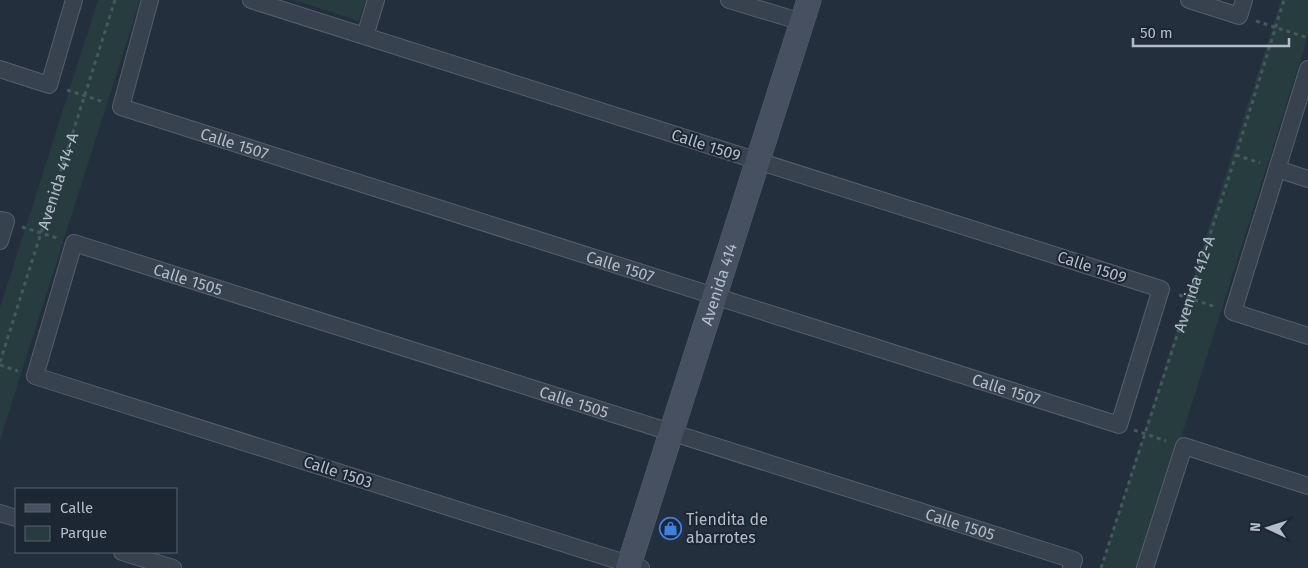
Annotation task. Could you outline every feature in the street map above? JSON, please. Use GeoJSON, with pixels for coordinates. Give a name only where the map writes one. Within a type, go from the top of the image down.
{"type":"FeatureCollection","features":[{"type":"Feature","properties":{"kind":"street"},"geometry":{"type":"LineString","coordinates":[[0,69],[49,85],[74,0]]}},
{"type":"Feature","properties":{"kind":"street"},"geometry":{"type":"LineString","coordinates":[[121,107],[150,0]]}},
{"type":"Feature","properties":{"kind":"street","name":"Calle 1509"},"geometry":{"type":"LineString","coordinates":[[251,0],[1161,289]]}},
{"type":"Feature","properties":{"kind":"street"},"geometry":{"type":"LineString","coordinates":[[365,36],[376,0]]}},
{"type":"Feature","properties":{"kind":"street"},"geometry":{"type":"LineString","coordinates":[[729,0],[805,11]]}},
{"type":"Feature","properties":{"kind":"street"},"geometry":{"type":"LineString","coordinates":[[1189,0],[1240,16],[1244,0]]}},
{"type":"Feature","properties":{"kind":"street","name":"Avenida 414"},"geometry":{"type":"LineString","coordinates":[[633,567],[671,432],[805,11]]}},
{"type":"Feature","properties":{"kind":"street"},"geometry":{"type":"LineString","coordinates":[[1308,69],[1233,312],[1308,336]]}},
{"type":"Feature","properties":{"kind":"street","name":"Calle 1507"},"geometry":{"type":"LineString","coordinates":[[121,107],[1119,425]]}},
{"type":"Feature","properties":{"kind":"street"},"geometry":{"type":"LineString","coordinates":[[1277,168],[1308,179]]}},
{"type":"Feature","properties":{"kind":"street"},"geometry":{"type":"LineString","coordinates":[[0,241],[3,220]]}},
{"type":"Feature","properties":{"kind":"street","name":"Calle 1503"},"geometry":{"type":"LineString","coordinates":[[74,243],[35,376],[633,567]]}},
{"type":"Feature","properties":{"kind":"street","name":"Calle 1505"},"geometry":{"type":"LineString","coordinates":[[74,243],[671,432],[1073,564]]}},
{"type":"Feature","properties":{"kind":"street","name":"Avenida 412-A"},"geometry":{"type":"LineString","coordinates":[[1119,425],[1161,289]]}},
{"type":"Feature","properties":{"kind":"street"},"geometry":{"type":"LineString","coordinates":[[1145,568],[1184,446],[1308,486]]}},
{"type":"Feature","properties":{"kind":"street"},"geometry":{"type":"LineString","coordinates":[[0,513],[15,518]]}},
{"type":"Feature","properties":{"kind":"street"},"geometry":{"type":"LineString","coordinates":[[125,553],[174,568]]}},
{"type":"Feature","properties":{"kind":"path","name":"Avenida 414-A"},"geometry":{"type":"LineString","coordinates":[[0,362],[115,0]]}},
{"type":"Feature","properties":{"kind":"path","name":"Avenida 412-A"},"geometry":{"type":"LineString","coordinates":[[1101,568],[1190,299],[1284,0]]}},
{"type":"Feature","properties":{"kind":"path"},"geometry":{"type":"LineString","coordinates":[[1240,16],[1308,38]]}},
{"type":"Feature","properties":{"kind":"path"},"geometry":{"type":"LineString","coordinates":[[49,85],[121,107]]}},
{"type":"Feature","properties":{"kind":"path"},"geometry":{"type":"LineString","coordinates":[[1236,155],[1277,168]]}},
{"type":"Feature","properties":{"kind":"path"},"geometry":{"type":"LineString","coordinates":[[3,220],[74,243]]}},
{"type":"Feature","properties":{"kind":"path"},"geometry":{"type":"LineString","coordinates":[[1161,289],[1233,312]]}},
{"type":"Feature","properties":{"kind":"path"},"geometry":{"type":"LineString","coordinates":[[1119,425],[1184,446]]}},
{"type":"Feature","properties":{"kind":"green space"},"geometry":{"type":"Polygon","coordinates":[[[98,0],[140,0],[0,440],[0,308],[98,0]]]}},
{"type":"Feature","properties":{"kind":"green space"},"geometry":{"type":"Polygon","coordinates":[[[294,0],[366,0],[359,21],[294,0]]]}},
{"type":"Feature","properties":{"kind":"green space"},"geometry":{"type":"Polygon","coordinates":[[[1281,0],[1308,0],[1308,36],[1140,568],[1101,568],[1281,0]]]}},
{"type":"Feature","properties":{"kind":"place","name":"Tiendita de abarrotes"},"geometry":{"type":"Point","coordinates":[670,528]}}]}
